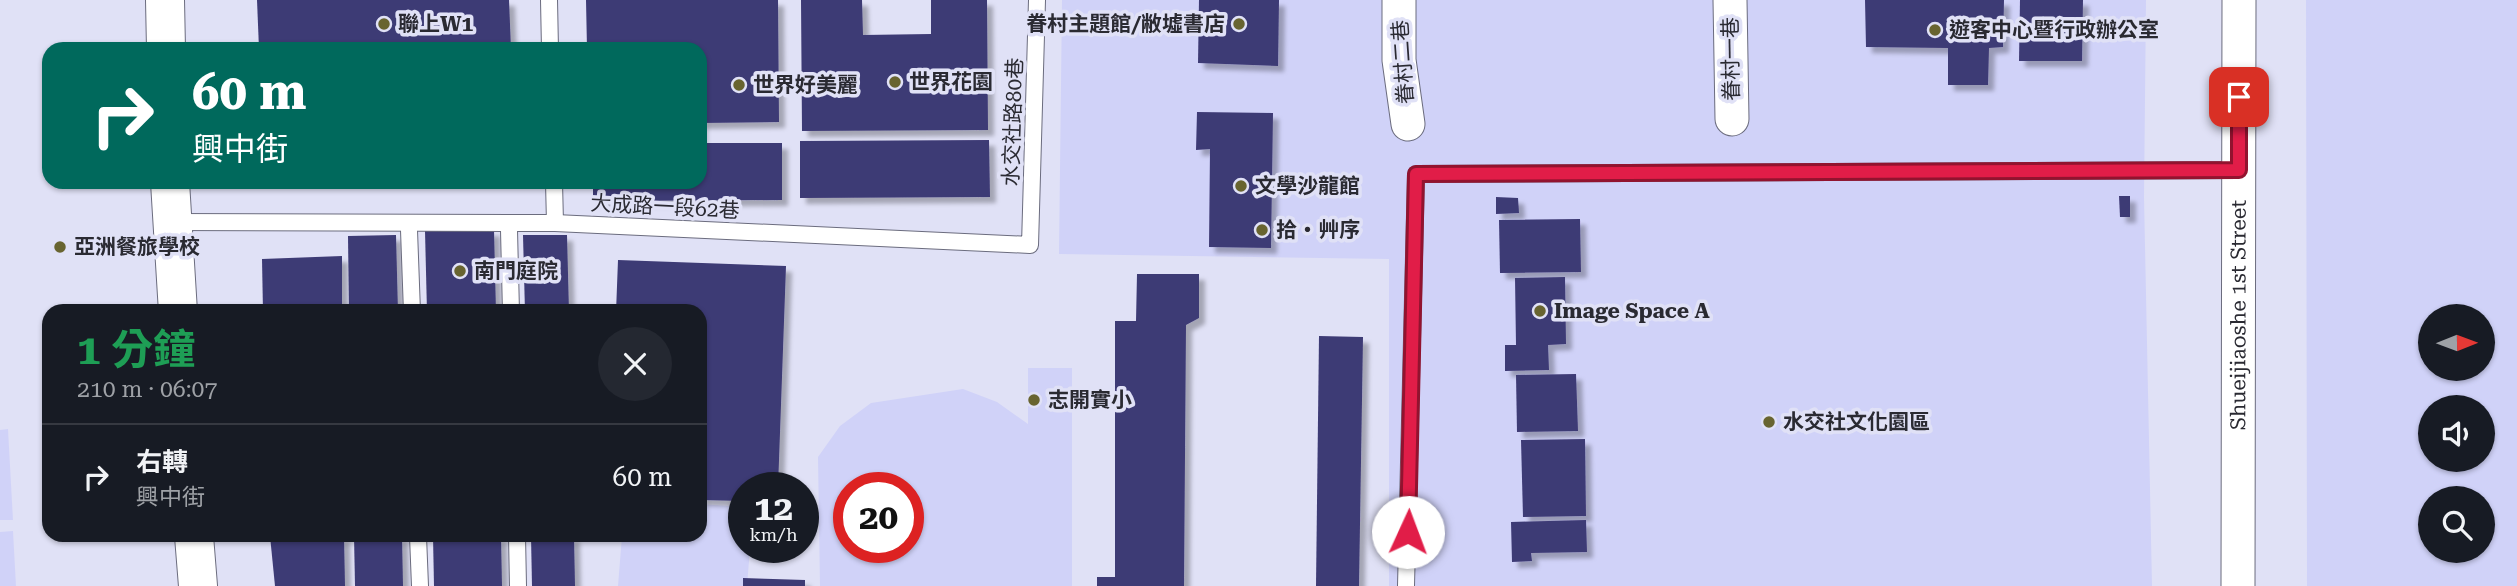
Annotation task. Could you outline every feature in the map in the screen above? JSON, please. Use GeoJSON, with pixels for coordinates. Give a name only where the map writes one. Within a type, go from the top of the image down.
{"type":"FeatureCollection","features":[{"type":"Feature","properties":{"kind":"street"},"geometry":{"type":"LineString","coordinates":[[164,0],[166,42]]}},
{"type":"Feature","properties":{"kind":"street","name":"眷村二巷"},"geometry":{"type":"LineString","coordinates":[[1399,0],[1399,60],[1408,124]]}},
{"type":"Feature","properties":{"kind":"street","name":"眷村一巷"},"geometry":{"type":"LineString","coordinates":[[1730,0],[1732,118]]}},
{"type":"Feature","properties":{"kind":"street","name":"Shueijiaoshe 1st Street"},"geometry":{"type":"LineString","coordinates":[[2238,586],[2239,0]]}},
{"type":"Feature","properties":{"kind":"street"},"geometry":{"type":"LineString","coordinates":[[170,189],[177,304]]}},
{"type":"Feature","properties":{"kind":"street"},"geometry":{"type":"LineString","coordinates":[[194,542],[198,586]]}},
{"type":"Feature","properties":{"kind":"lane"},"geometry":{"type":"LineString","coordinates":[[549,0],[550,42]]}},
{"type":"Feature","properties":{"kind":"lane","name":"水交社路80巷"},"geometry":{"type":"LineString","coordinates":[[1030,246],[1037,0]]}},
{"type":"Feature","properties":{"kind":"lane"},"geometry":{"type":"LineString","coordinates":[[1406,586],[1416,174],[2239,170]]}},
{"type":"Feature","properties":{"kind":"lane"},"geometry":{"type":"LineString","coordinates":[[554,189],[555,223]]}},
{"type":"Feature","properties":{"kind":"lane","name":"大成路一段62巷"},"geometry":{"type":"LineString","coordinates":[[171,222],[555,223],[1030,246]]}},
{"type":"Feature","properties":{"kind":"lane"},"geometry":{"type":"LineString","coordinates":[[409,230],[412,304]]}},
{"type":"Feature","properties":{"kind":"lane"},"geometry":{"type":"LineString","coordinates":[[509,230],[511,304]]}},
{"type":"Feature","properties":{"kind":"lane"},"geometry":{"type":"LineString","coordinates":[[418,542],[420,586]]}},
{"type":"Feature","properties":{"kind":"lane"},"geometry":{"type":"LineString","coordinates":[[517,542],[518,586]]}},
{"type":"Feature","properties":{"kind":"shaded area","name":"水交社文化園區"},"geometry":{"type":"Polygon","coordinates":[[[1062,0],[2146,0],[2144,197],[2152,586],[1389,586],[1389,259],[1059,254],[1062,0]]]}},
{"type":"Feature","properties":{"kind":"shaded area"},"geometry":{"type":"Polygon","coordinates":[[[2306,0],[2517,0],[2517,586],[2307,586],[2306,0]]]}},
{"type":"Feature","properties":{"kind":"shaded area"},"geometry":{"type":"Polygon","coordinates":[[[1028,368],[1072,368],[1072,586],[820,586],[818,457],[840,426],[871,403],[963,389],[997,402],[1028,424],[1028,368]]]}},
{"type":"Feature","properties":{"kind":"shaded area"},"geometry":{"type":"Polygon","coordinates":[[[8,429],[13,520],[0,520],[0,430],[8,429]]]}},
{"type":"Feature","properties":{"kind":"shaded area"},"geometry":{"type":"Polygon","coordinates":[[[707,504],[728,506],[728,563],[749,563],[747,586],[618,586],[622,542],[707,542],[707,504]]]}},
{"type":"Feature","properties":{"kind":"shaded area"},"geometry":{"type":"Polygon","coordinates":[[[13,531],[16,586],[0,586],[0,532],[13,531]]]}},
{"type":"Feature","properties":{"kind":"building","name":"聯上W1"},"geometry":{"type":"Polygon","coordinates":[[[257,0],[509,0],[511,42],[259,42],[257,0]]]}},
{"type":"Feature","properties":{"kind":"building","name":"世界好美麗"},"geometry":{"type":"Polygon","coordinates":[[[586,0],[778,0],[779,122],[707,123],[707,42],[587,42],[586,0]]]}},
{"type":"Feature","properties":{"kind":"building","name":"世界花園"},"geometry":{"type":"Polygon","coordinates":[[[801,0],[862,0],[863,35],[931,34],[931,0],[987,0],[988,130],[802,131],[801,0]]]}},
{"type":"Feature","properties":{"kind":"building","name":"眷村主題館/敝墟書店"},"geometry":{"type":"Polygon","coordinates":[[[1199,0],[1279,0],[1278,66],[1198,63],[1199,0]]]}},
{"type":"Feature","properties":{"kind":"building","name":"遊客中心暨行政辦公室"},"geometry":{"type":"Polygon","coordinates":[[[1865,0],[2004,0],[2003,47],[1989,48],[1988,85],[1948,85],[1948,48],[1866,47],[1865,0]]]}},
{"type":"Feature","properties":{"kind":"building"},"geometry":{"type":"Polygon","coordinates":[[[2020,0],[2083,0],[2082,61],[2019,61],[2020,0]]]}},
{"type":"Feature","properties":{"kind":"building","name":"文學沙龍館"},"geometry":{"type":"Polygon","coordinates":[[[1197,112],[1273,113],[1271,248],[1209,247],[1210,149],[1196,150],[1197,112]]]}},
{"type":"Feature","properties":{"kind":"building","name":"世界花園"},"geometry":{"type":"Polygon","coordinates":[[[989,140],[990,197],[800,198],[800,141],[989,140]]]}},
{"type":"Feature","properties":{"kind":"building","name":"世界好美麗"},"geometry":{"type":"Polygon","coordinates":[[[707,143],[782,143],[782,200],[593,201],[593,189],[707,189],[707,143]]]}},
{"type":"Feature","properties":{"kind":"building"},"geometry":{"type":"Polygon","coordinates":[[[2119,196],[2130,196],[2130,217],[2120,217],[2119,196]]]}},
{"type":"Feature","properties":{"kind":"building"},"geometry":{"type":"Polygon","coordinates":[[[1496,197],[1518,198],[1519,213],[1496,214],[1496,197]]]}},
{"type":"Feature","properties":{"kind":"building"},"geometry":{"type":"Polygon","coordinates":[[[1580,219],[1581,272],[1500,273],[1499,220],[1580,219]]]}},
{"type":"Feature","properties":{"kind":"building","name":"南門庭院"},"geometry":{"type":"Polygon","coordinates":[[[494,230],[496,304],[427,304],[425,231],[494,230]]]}},
{"type":"Feature","properties":{"kind":"building"},"geometry":{"type":"Polygon","coordinates":[[[396,235],[398,304],[349,304],[348,236],[396,235]]]}},
{"type":"Feature","properties":{"kind":"building","name":"南門庭院"},"geometry":{"type":"Polygon","coordinates":[[[523,235],[567,235],[569,304],[525,304],[523,235]]]}},
{"type":"Feature","properties":{"kind":"building"},"geometry":{"type":"Polygon","coordinates":[[[342,256],[342,304],[263,304],[262,259],[342,256]]]}},
{"type":"Feature","properties":{"kind":"building"},"geometry":{"type":"Polygon","coordinates":[[[618,260],[786,266],[779,472],[728,472],[728,501],[707,500],[707,304],[616,304],[618,260]]]}},
{"type":"Feature","properties":{"kind":"building"},"geometry":{"type":"Polygon","coordinates":[[[1137,274],[1199,274],[1199,318],[1186,325],[1184,586],[1097,586],[1097,577],[1115,577],[1115,321],[1136,321],[1137,274]]]}},
{"type":"Feature","properties":{"kind":"building","name":"Image Space A"},"geometry":{"type":"Polygon","coordinates":[[[1565,277],[1566,344],[1548,345],[1549,370],[1505,371],[1505,345],[1516,345],[1515,278],[1565,277]]]}},
{"type":"Feature","properties":{"kind":"building"},"geometry":{"type":"Polygon","coordinates":[[[1319,336],[1363,337],[1359,586],[1316,586],[1319,336]]]}},
{"type":"Feature","properties":{"kind":"building"},"geometry":{"type":"Polygon","coordinates":[[[1576,374],[1578,431],[1517,432],[1516,375],[1576,374]]]}},
{"type":"Feature","properties":{"kind":"building"},"geometry":{"type":"Polygon","coordinates":[[[1585,439],[1586,516],[1523,517],[1521,440],[1585,439]]]}},
{"type":"Feature","properties":{"kind":"building"},"geometry":{"type":"Polygon","coordinates":[[[1586,520],[1587,552],[1531,553],[1532,561],[1512,562],[1511,522],[1586,520]]]}},
{"type":"Feature","properties":{"kind":"building"},"geometry":{"type":"Polygon","coordinates":[[[271,542],[344,542],[345,586],[275,586],[271,542]]]}},
{"type":"Feature","properties":{"kind":"building"},"geometry":{"type":"Polygon","coordinates":[[[354,542],[402,542],[403,586],[355,586],[354,542]]]}},
{"type":"Feature","properties":{"kind":"building"},"geometry":{"type":"Polygon","coordinates":[[[433,542],[501,542],[502,586],[434,586],[433,542]]]}},
{"type":"Feature","properties":{"kind":"building"},"geometry":{"type":"Polygon","coordinates":[[[531,542],[574,542],[575,586],[532,586],[531,542]]]}},
{"type":"Feature","properties":{"kind":"building"},"geometry":{"type":"Polygon","coordinates":[[[743,578],[805,580],[805,586],[743,586],[743,578]]]}},
{"type":"Feature","properties":{"kind":"place","name":"聯上W1"},"geometry":{"type":"Point","coordinates":[384,24]}},
{"type":"Feature","properties":{"kind":"place","name":"眷村主題館/敝墟書店"},"geometry":{"type":"Point","coordinates":[1239,24]}},
{"type":"Feature","properties":{"kind":"place","name":"遊客中心暨行政辦公室"},"geometry":{"type":"Point","coordinates":[1935,30]}},
{"type":"Feature","properties":{"kind":"place","name":"世界花園"},"geometry":{"type":"Point","coordinates":[895,82]}},
{"type":"Feature","properties":{"kind":"place","name":"世界好美麗"},"geometry":{"type":"Point","coordinates":[739,85]}},
{"type":"Feature","properties":{"kind":"place","name":"文學沙龍館"},"geometry":{"type":"Point","coordinates":[1241,186]}},
{"type":"Feature","properties":{"kind":"place","name":"拾・艸序"},"geometry":{"type":"Point","coordinates":[1262,230]}},
{"type":"Feature","properties":{"kind":"place","name":"亞洲餐旅學校"},"geometry":{"type":"Point","coordinates":[60,247]}},
{"type":"Feature","properties":{"kind":"place","name":"南門庭院"},"geometry":{"type":"Point","coordinates":[460,271]}},
{"type":"Feature","properties":{"kind":"place","name":"Image Space A"},"geometry":{"type":"Point","coordinates":[1540,311]}},
{"type":"Feature","properties":{"kind":"place","name":"志開實小"},"geometry":{"type":"Point","coordinates":[1034,400]}},
{"type":"Feature","properties":{"kind":"place","name":"水交社文化園區"},"geometry":{"type":"Point","coordinates":[1769,422]}},
{"type":"Feature","properties":{"kind":"route"},"geometry":{"type":"LineString","coordinates":[[1408,532],[1416,174],[2239,170],[2239,97]]}}]}
